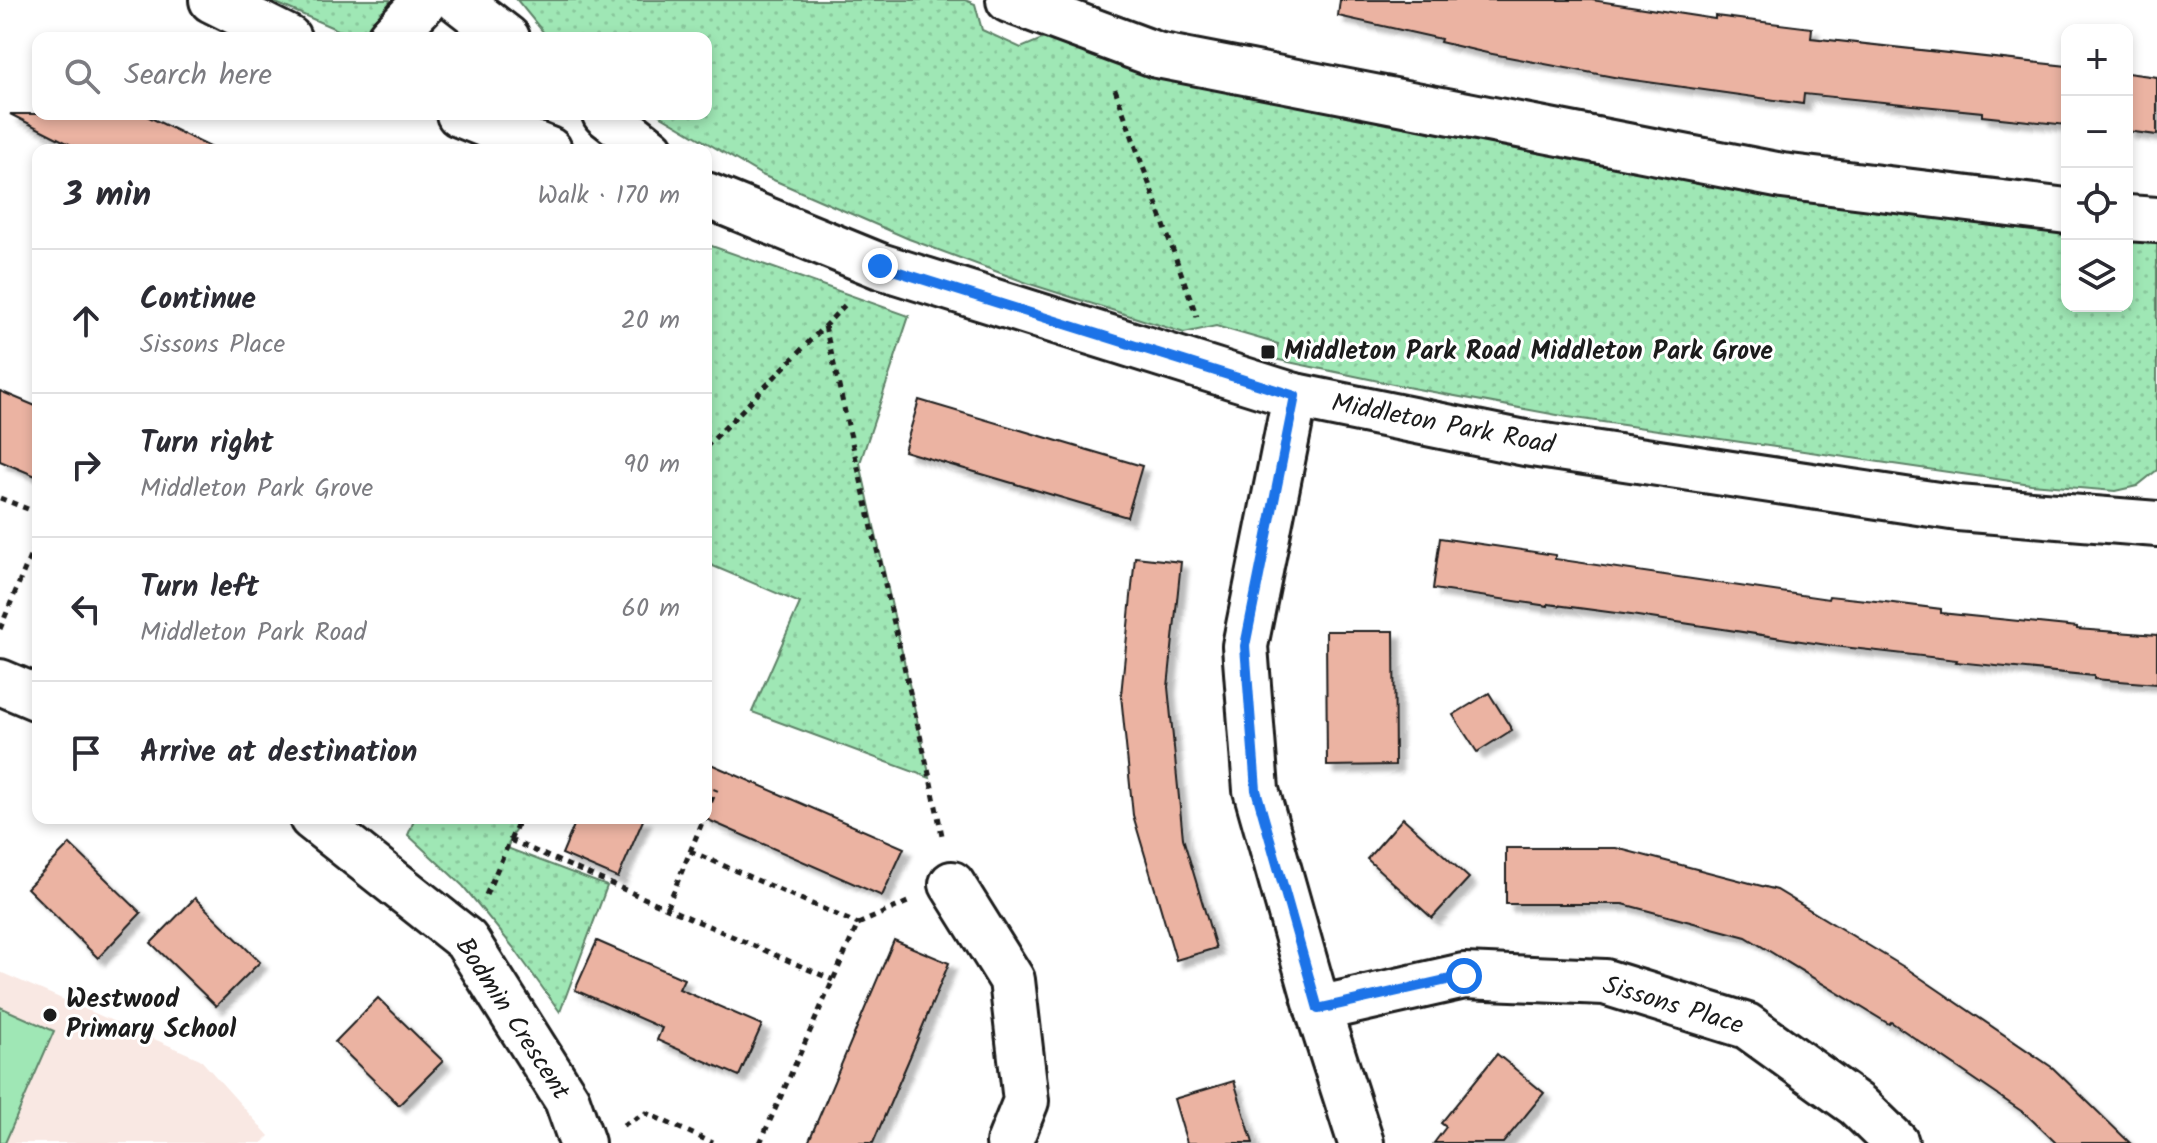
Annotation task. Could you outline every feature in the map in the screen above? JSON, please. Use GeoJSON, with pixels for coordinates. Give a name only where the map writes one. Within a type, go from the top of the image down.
{"type":"FeatureCollection","features":[{"type":"Feature","properties":{"kind":"street"},"geometry":{"type":"LineString","coordinates":[[212,0],[276,32]]}},
{"type":"Feature","properties":{"kind":"street"},"geometry":{"type":"LineString","coordinates":[[396,32],[426,0]]}},
{"type":"Feature","properties":{"kind":"street"},"geometry":{"type":"LineString","coordinates":[[458,0],[499,32]]}},
{"type":"Feature","properties":{"kind":"street"},"geometry":{"type":"LineString","coordinates":[[1009,0],[1157,55],[1782,176],[2061,210]]}},
{"type":"Feature","properties":{"kind":"street"},"geometry":{"type":"LineString","coordinates":[[474,120],[534,144]]}},
{"type":"Feature","properties":{"kind":"street"},"geometry":{"type":"LineString","coordinates":[[613,120],[643,144]]}},
{"type":"Feature","properties":{"kind":"street","name":"Middleton Park Road"},"geometry":{"type":"LineString","coordinates":[[712,197],[880,266],[1295,396],[1525,443],[1942,506],[2157,524]]}},
{"type":"Feature","properties":{"kind":"street"},"geometry":{"type":"LineString","coordinates":[[2133,218],[2157,220]]}},
{"type":"Feature","properties":{"kind":"street"},"geometry":{"type":"LineString","coordinates":[[1295,396],[1245,646],[1256,790],[1318,1009],[1361,1143]]}},
{"type":"Feature","properties":{"kind":"street"},"geometry":{"type":"LineString","coordinates":[[0,682],[32,695]]}},
{"type":"Feature","properties":{"kind":"street","name":"Bodmin Crescent"},"geometry":{"type":"LineString","coordinates":[[320,824],[466,940],[567,1100],[596,1137]]}},
{"type":"Feature","properties":{"kind":"street"},"geometry":{"type":"LineString","coordinates":[[952,884],[1012,980],[1026,1101],[1009,1143]]}},
{"type":"Feature","properties":{"kind":"street","name":"Sissons Place"},"geometry":{"type":"LineString","coordinates":[[1318,1009],[1464,976],[1605,982],[1747,1026],[1857,1105],[1896,1143]]}},
{"type":"Feature","properties":{"kind":"path"},"geometry":{"type":"LineString","coordinates":[[1095,33],[1216,371]]}},
{"type":"Feature","properties":{"kind":"path"},"geometry":{"type":"LineString","coordinates":[[712,441],[880,266]]}},
{"type":"Feature","properties":{"kind":"path"},"geometry":{"type":"LineString","coordinates":[[760,1143],[858,924],[952,884],[825,326]]}},
{"type":"Feature","properties":{"kind":"path"},"geometry":{"type":"LineString","coordinates":[[0,498],[32,511]]}},
{"type":"Feature","properties":{"kind":"path"},"geometry":{"type":"LineString","coordinates":[[0,629],[32,552]]}},
{"type":"Feature","properties":{"kind":"path"},"geometry":{"type":"LineString","coordinates":[[712,799],[716,789]]}},
{"type":"Feature","properties":{"kind":"path"},"geometry":{"type":"LineString","coordinates":[[466,940],[517,824]]}},
{"type":"Feature","properties":{"kind":"path"},"geometry":{"type":"LineString","coordinates":[[667,907],[702,824]]}},
{"type":"Feature","properties":{"kind":"path"},"geometry":{"type":"LineString","coordinates":[[510,840],[833,980]]}},
{"type":"Feature","properties":{"kind":"path"},"geometry":{"type":"LineString","coordinates":[[690,851],[858,924]]}},
{"type":"Feature","properties":{"kind":"path"},"geometry":{"type":"LineString","coordinates":[[596,1137],[646,1113],[713,1143]]}},
{"type":"Feature","properties":{"kind":"shaded area","name":"Westwood Primary School"},"geometry":{"type":"Polygon","coordinates":[[[0,972],[200,1059],[269,1136],[262,1143],[0,1143],[0,972]]]}},
{"type":"Feature","properties":{"kind":"green space"},"geometry":{"type":"Polygon","coordinates":[[[269,0],[390,0],[378,23],[364,30],[347,32],[269,0]]]}},
{"type":"Feature","properties":{"kind":"green space"},"geometry":{"type":"Polygon","coordinates":[[[517,0],[965,0],[975,4],[982,30],[1021,48],[1049,36],[1344,112],[1604,166],[2061,226],[2061,312],[2133,312],[2133,235],[2157,238],[2157,470],[2137,486],[2115,491],[2031,484],[1568,417],[1274,359],[1278,344],[1216,326],[1184,333],[1030,284],[909,239],[762,175],[668,120],[712,120],[712,32],[543,32],[517,0]]]}},
{"type":"Feature","properties":{"kind":"green space"},"geometry":{"type":"Polygon","coordinates":[[[712,246],[909,316],[860,463],[930,778],[752,712],[800,603],[712,566],[712,246]]]}},
{"type":"Feature","properties":{"kind":"green space"},"geometry":{"type":"Polygon","coordinates":[[[413,824],[517,824],[507,848],[607,886],[560,1012],[513,947],[463,886],[408,835],[413,824]]]}},
{"type":"Feature","properties":{"kind":"green space"},"geometry":{"type":"Polygon","coordinates":[[[0,1007],[54,1031],[5,1143],[0,1143],[0,1007]]]}},
{"type":"Feature","properties":{"kind":"building"},"geometry":{"type":"Polygon","coordinates":[[[1340,0],[1592,0],[1715,19],[1715,16],[1812,28],[1811,38],[2061,65],[2061,124],[1982,116],[1982,112],[1804,94],[1803,104],[1619,78],[1487,53],[1440,42],[1441,39],[1338,16],[1340,0]]]}},
{"type":"Feature","properties":{"kind":"building"},"geometry":{"type":"Polygon","coordinates":[[[2133,74],[2157,77],[2157,135],[2133,132],[2133,74]]]}},
{"type":"Feature","properties":{"kind":"building"},"geometry":{"type":"Polygon","coordinates":[[[10,114],[32,114],[32,120],[155,120],[204,144],[69,144],[10,114]]]}},
{"type":"Feature","properties":{"kind":"building"},"geometry":{"type":"Polygon","coordinates":[[[0,391],[32,404],[32,474],[0,461],[0,391]]]}},
{"type":"Feature","properties":{"kind":"building"},"geometry":{"type":"Polygon","coordinates":[[[919,400],[1142,466],[1127,517],[904,451],[919,400]]]}},
{"type":"Feature","properties":{"kind":"building"},"geometry":{"type":"Polygon","coordinates":[[[1440,538],[1555,555],[1555,559],[1828,599],[1829,596],[1885,602],[1941,609],[1941,613],[2157,635],[2157,684],[1834,646],[1433,589],[1440,538]]]}},
{"type":"Feature","properties":{"kind":"building"},"geometry":{"type":"Polygon","coordinates":[[[1135,557],[1181,562],[1168,687],[1183,838],[1216,948],[1176,960],[1133,815],[1121,695],[1135,557]]]}},
{"type":"Feature","properties":{"kind":"building"},"geometry":{"type":"Polygon","coordinates":[[[1326,631],[1394,631],[1395,765],[1327,766],[1326,631]]]}},
{"type":"Feature","properties":{"kind":"building"},"geometry":{"type":"Polygon","coordinates":[[[1489,693],[1512,730],[1477,752],[1453,715],[1489,693]]]}},
{"type":"Feature","properties":{"kind":"building"},"geometry":{"type":"Polygon","coordinates":[[[712,765],[904,848],[882,896],[712,822],[712,765]]]}},
{"type":"Feature","properties":{"kind":"building"},"geometry":{"type":"Polygon","coordinates":[[[1403,818],[1469,878],[1432,918],[1367,859],[1403,818]]]}},
{"type":"Feature","properties":{"kind":"building"},"geometry":{"type":"Polygon","coordinates":[[[574,824],[641,824],[618,878],[562,854],[574,824]]]}},
{"type":"Feature","properties":{"kind":"building"},"geometry":{"type":"Polygon","coordinates":[[[70,844],[141,913],[98,958],[27,888],[70,844]]]}},
{"type":"Feature","properties":{"kind":"building"},"geometry":{"type":"Polygon","coordinates":[[[1506,848],[1616,848],[1777,890],[1909,970],[2053,1068],[2130,1143],[2056,1143],[2027,1115],[1891,1022],[1889,1024],[1746,937],[1623,904],[1506,904],[1506,848]]]}},
{"type":"Feature","properties":{"kind":"building"},"geometry":{"type":"Polygon","coordinates":[[[195,898],[260,962],[216,1006],[151,943],[195,898]]]}},
{"type":"Feature","properties":{"kind":"building"},"geometry":{"type":"Polygon","coordinates":[[[894,940],[949,963],[910,1057],[873,1143],[808,1143],[894,940]]]}},
{"type":"Feature","properties":{"kind":"building"},"geometry":{"type":"Polygon","coordinates":[[[597,941],[684,979],[679,989],[762,1025],[739,1076],[657,1040],[662,1028],[575,990],[597,941]]]}},
{"type":"Feature","properties":{"kind":"building"},"geometry":{"type":"Polygon","coordinates":[[[378,998],[443,1061],[399,1105],[335,1042],[378,998]]]}},
{"type":"Feature","properties":{"kind":"building"},"geometry":{"type":"Polygon","coordinates":[[[1497,1054],[1544,1093],[1503,1143],[1434,1143],[1446,1127],[1441,1123],[1497,1054]]]}},
{"type":"Feature","properties":{"kind":"building"},"geometry":{"type":"Polygon","coordinates":[[[1234,1081],[1253,1143],[1187,1143],[1174,1099],[1234,1081]]]}},
{"type":"Feature","properties":{"kind":"place","name":"Middleton Park Road Middleton Park Grove"},"geometry":{"type":"Point","coordinates":[1268,352]}},
{"type":"Feature","properties":{"kind":"place","name":"Westwood Primary School"},"geometry":{"type":"Point","coordinates":[50,1015]}},
{"type":"Feature","properties":{"kind":"route"},"geometry":{"type":"LineString","coordinates":[[880,266],[1295,396],[1245,646],[1256,790],[1318,1009],[1464,976]]}}]}
